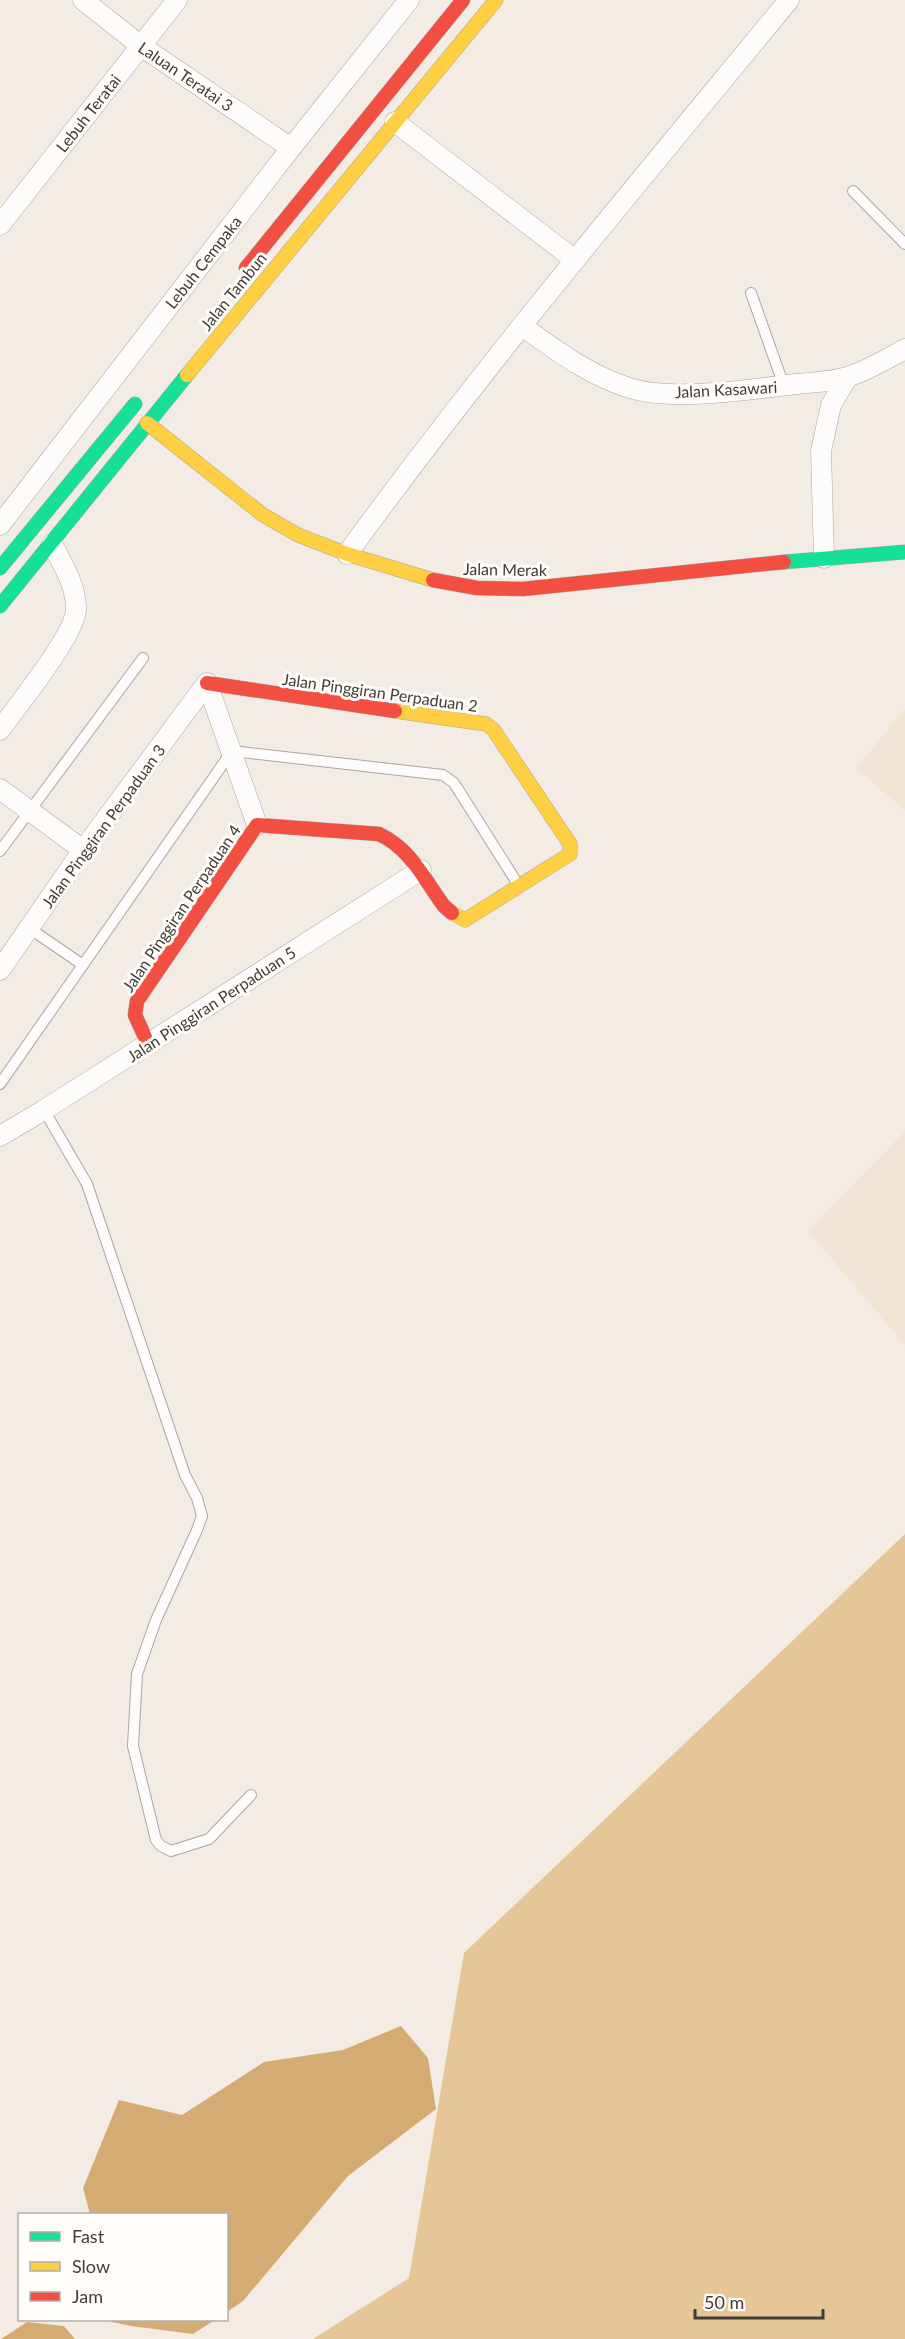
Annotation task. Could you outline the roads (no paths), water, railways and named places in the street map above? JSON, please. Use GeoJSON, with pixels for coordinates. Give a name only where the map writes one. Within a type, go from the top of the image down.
{"type":"FeatureCollection","features":[{"type":"Feature","properties":{"kind":"street","name":"Laluan Teratai 3"},"geometry":{"type":"LineString","coordinates":[[83,0],[141,46],[291,147]]}},
{"type":"Feature","properties":{"kind":"street","name":"Lebuh Teratai"},"geometry":{"type":"LineString","coordinates":[[0,225],[177,0]]}},
{"type":"Feature","properties":{"kind":"street","name":"Lebuh Cempaka"},"geometry":{"type":"LineString","coordinates":[[3,515],[409,0]]}},
{"type":"Feature","properties":{"kind":"street","name":"Jalan Tambun"},"geometry":{"type":"LineString","coordinates":[[237,278],[463,0]]}},
{"type":"Feature","properties":{"kind":"street","name":"Jalan Tambun"},"geometry":{"type":"LineString","coordinates":[[0,606],[147,423],[496,0]]}},
{"type":"Feature","properties":{"kind":"street"},"geometry":{"type":"LineString","coordinates":[[347,554],[420,453],[789,0]]}},
{"type":"Feature","properties":{"kind":"street"},"geometry":{"type":"LineString","coordinates":[[395,122],[575,260]]}},
{"type":"Feature","properties":{"kind":"street","name":"Jalan Kasawari"},"geometry":{"type":"LineString","coordinates":[[522,326],[574,363],[610,381],[635,390],[689,394],[847,378],[905,349]]}},
{"type":"Feature","properties":{"kind":"street"},"geometry":{"type":"LineString","coordinates":[[824,558],[821,451],[831,405],[847,378]]}},
{"type":"Feature","properties":{"kind":"street"},"geometry":{"type":"LineString","coordinates":[[0,568],[141,396]]}},
{"type":"Feature","properties":{"kind":"street","name":"Jalan Merak"},"geometry":{"type":"LineString","coordinates":[[147,423],[263,514],[298,535],[347,554],[428,579],[477,588],[524,589],[824,558],[905,552]]}},
{"type":"Feature","properties":{"kind":"street"},"geometry":{"type":"LineString","coordinates":[[0,729],[54,655],[76,611],[75,592],[52,544]]}},
{"type":"Feature","properties":{"kind":"street"},"geometry":{"type":"LineString","coordinates":[[207,683],[257,825]]}},
{"type":"Feature","properties":{"kind":"street","name":"Jalan Pinggiran Perpaduan 3"},"geometry":{"type":"LineString","coordinates":[[0,970],[83,850],[207,683]]}},
{"type":"Feature","properties":{"kind":"street","name":"Jalan Pinggiran Perpaduan 2"},"geometry":{"type":"LineString","coordinates":[[207,683],[486,724],[494,729],[572,849],[570,854],[465,920],[456,918],[448,912],[421,870]]}},
{"type":"Feature","properties":{"kind":"street"},"geometry":{"type":"LineString","coordinates":[[0,789],[83,850]]}},
{"type":"Feature","properties":{"kind":"street","name":"Jalan Pinggiran Perpaduan 4"},"geometry":{"type":"LineString","coordinates":[[148,1044],[135,1015],[137,1001],[257,825],[379,834],[390,837],[399,843],[421,870]]}},
{"type":"Feature","properties":{"kind":"street","name":"Jalan Pinggiran Perpaduan 5"},"geometry":{"type":"LineString","coordinates":[[0,1136],[421,870]]}},
{"type":"Feature","properties":{"kind":"lane"},"geometry":{"type":"LineString","coordinates":[[853,191],[905,244]]}},
{"type":"Feature","properties":{"kind":"lane"},"geometry":{"type":"LineString","coordinates":[[751,293],[784,386]]}},
{"type":"Feature","properties":{"kind":"lane"},"geometry":{"type":"LineString","coordinates":[[0,851],[142,658]]}},
{"type":"Feature","properties":{"kind":"lane"},"geometry":{"type":"LineString","coordinates":[[0,1084],[232,751],[443,775],[454,783],[519,886]]}},
{"type":"Feature","properties":{"kind":"lane"},"geometry":{"type":"LineString","coordinates":[[29,928],[83,965]]}},
{"type":"Feature","properties":{"kind":"lane"},"geometry":{"type":"LineString","coordinates":[[44,1110],[87,1184],[185,1475],[197,1498],[202,1516],[156,1620],[137,1674],[133,1746],[156,1840],[161,1846],[171,1851],[209,1839],[251,1795]]}}]}
